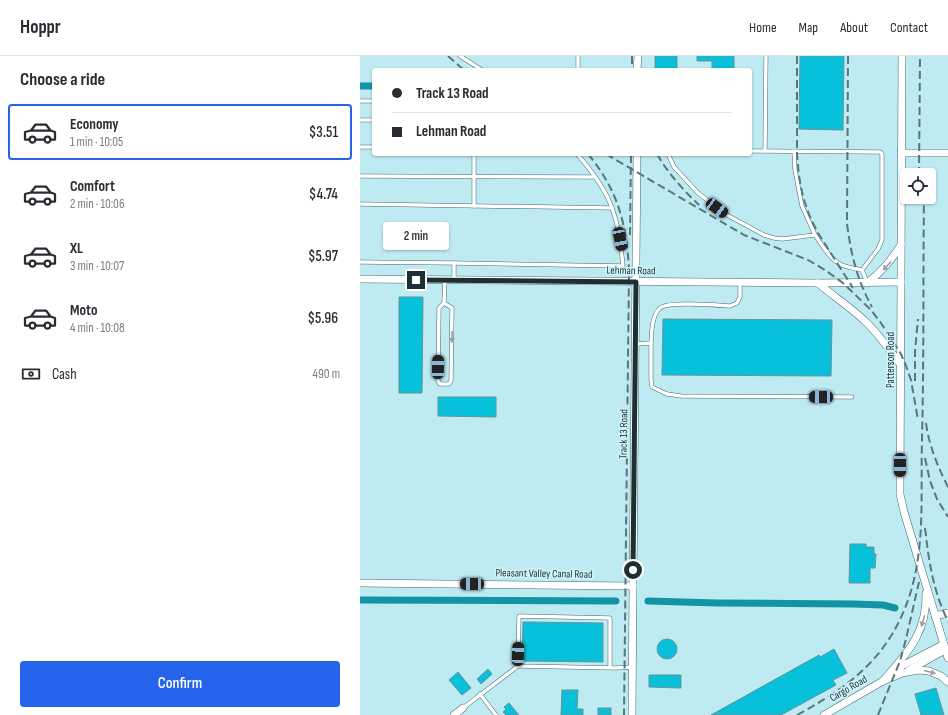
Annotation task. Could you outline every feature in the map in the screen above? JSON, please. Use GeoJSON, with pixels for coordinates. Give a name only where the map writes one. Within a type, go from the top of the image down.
{"type":"FeatureCollection","features":[{"type":"Feature","properties":{"kind":"street"},"geometry":{"type":"LineString","coordinates":[[638,56],[638,68]]}},
{"type":"Feature","properties":{"kind":"street","name":"Patterson Road"},"geometry":{"type":"LineString","coordinates":[[902,56],[900,494],[904,512],[948,658]]}},
{"type":"Feature","properties":{"kind":"street"},"geometry":{"type":"LineString","coordinates":[[901,153],[948,153]]}},
{"type":"Feature","properties":{"kind":"street","name":"Track 13 Road"},"geometry":{"type":"LineString","coordinates":[[632,715],[637,156]]}},
{"type":"Feature","properties":{"kind":"street"},"geometry":{"type":"LineString","coordinates":[[868,283],[891,261],[901,245]]}},
{"type":"Feature","properties":{"kind":"street","name":"Lehman Road"},"geometry":{"type":"LineString","coordinates":[[360,279],[740,283],[901,282]]}},
{"type":"Feature","properties":{"kind":"street"},"geometry":{"type":"LineString","coordinates":[[818,283],[867,322],[900,364]]}},
{"type":"Feature","properties":{"kind":"street","name":"Cargo Road"},"geometry":{"type":"LineString","coordinates":[[883,681],[909,650],[922,624],[926,600],[926,582]]}},
{"type":"Feature","properties":{"kind":"street","name":"Pleasant Valley Canal Road"},"geometry":{"type":"LineString","coordinates":[[360,583],[632,586]]}},
{"type":"Feature","properties":{"kind":"street"},"geometry":{"type":"LineString","coordinates":[[936,616],[948,614]]}},
{"type":"Feature","properties":{"kind":"street"},"geometry":{"type":"LineString","coordinates":[[891,671],[944,647]]}},
{"type":"Feature","properties":{"kind":"street"},"geometry":{"type":"LineString","coordinates":[[902,673],[944,647]]}},
{"type":"Feature","properties":{"kind":"street","name":"Cargo Road"},"geometry":{"type":"LineString","coordinates":[[824,715],[883,681],[902,673],[919,670],[928,671],[941,676],[948,682]]}},
{"type":"Feature","properties":{"kind":"street"},"geometry":{"type":"LineString","coordinates":[[841,713],[845,703]]}},
{"type":"Feature","properties":{"kind":"street"},"geometry":{"type":"LineString","coordinates":[[454,715],[463,708]]}},
{"type":"Feature","properties":{"kind":"lane"},"geometry":{"type":"LineString","coordinates":[[460,56],[479,68]]}},
{"type":"Feature","properties":{"kind":"lane"},"geometry":{"type":"LineString","coordinates":[[578,56],[578,68]]}},
{"type":"Feature","properties":{"kind":"lane"},"geometry":{"type":"LineString","coordinates":[[765,151],[766,56]]}},
{"type":"Feature","properties":{"kind":"lane"},"geometry":{"type":"LineString","coordinates":[[360,101],[372,101]]}},
{"type":"Feature","properties":{"kind":"lane"},"geometry":{"type":"LineString","coordinates":[[360,120],[372,120]]}},
{"type":"Feature","properties":{"kind":"lane"},"geometry":{"type":"LineString","coordinates":[[360,147],[372,147]]}},
{"type":"Feature","properties":{"kind":"lane"},"geometry":{"type":"LineString","coordinates":[[752,151],[880,152],[882,154],[882,240],[878,250],[862,270]]}},
{"type":"Feature","properties":{"kind":"lane"},"geometry":{"type":"LineString","coordinates":[[794,151],[795,170],[802,206],[815,235],[839,264],[862,270]]}},
{"type":"Feature","properties":{"kind":"lane"},"geometry":{"type":"LineString","coordinates":[[474,156],[474,206]]}},
{"type":"Feature","properties":{"kind":"lane"},"geometry":{"type":"LineString","coordinates":[[360,262],[623,266],[622,249],[612,208],[602,187],[580,156]]}},
{"type":"Feature","properties":{"kind":"lane"},"geometry":{"type":"LineString","coordinates":[[669,156],[674,167],[698,193],[727,215],[764,235],[774,238],[782,239],[815,235]]}},
{"type":"Feature","properties":{"kind":"lane"},"geometry":{"type":"LineString","coordinates":[[360,176],[595,177]]}},
{"type":"Feature","properties":{"kind":"lane"},"geometry":{"type":"LineString","coordinates":[[360,204],[612,208]]}},
{"type":"Feature","properties":{"kind":"lane"},"geometry":{"type":"LineString","coordinates":[[454,263],[454,280]]}},
{"type":"Feature","properties":{"kind":"lane"},"geometry":{"type":"LineString","coordinates":[[862,270],[868,283]]}},
{"type":"Feature","properties":{"kind":"lane"},"geometry":{"type":"LineString","coordinates":[[444,303],[452,308],[451,382],[449,384],[440,384],[438,381],[439,308],[444,303],[445,280]]}},
{"type":"Feature","properties":{"kind":"lane"},"geometry":{"type":"LineString","coordinates":[[740,283],[740,297],[737,303],[730,306],[676,304],[660,307],[654,316],[652,329],[652,387],[667,394],[681,396],[852,397]]}},
{"type":"Feature","properties":{"kind":"lane"},"geometry":{"type":"LineString","coordinates":[[635,344],[651,343]]}},
{"type":"Feature","properties":{"kind":"lane"},"geometry":{"type":"LineString","coordinates":[[518,666],[519,616],[527,616],[610,618],[610,667]]}},
{"type":"Feature","properties":{"kind":"lane"},"geometry":{"type":"LineString","coordinates":[[463,708],[518,666],[632,667]]}},
{"type":"Feature","properties":{"kind":"lane"},"geometry":{"type":"LineString","coordinates":[[480,694],[496,715]]}},
{"type":"Feature","properties":{"kind":"building"},"geometry":{"type":"Polygon","coordinates":[[[655,56],[677,56],[677,68],[655,68],[655,56]]]}},
{"type":"Feature","properties":{"kind":"building"},"geometry":{"type":"Polygon","coordinates":[[[697,56],[734,56],[734,68],[712,68],[712,61],[697,61],[697,56]]]}},
{"type":"Feature","properties":{"kind":"building"},"geometry":{"type":"Polygon","coordinates":[[[800,56],[844,56],[843,130],[799,129],[800,56]]]}},
{"type":"Feature","properties":{"kind":"building"},"geometry":{"type":"Polygon","coordinates":[[[399,297],[423,297],[422,393],[399,393],[399,297]]]}},
{"type":"Feature","properties":{"kind":"building"},"geometry":{"type":"Polygon","coordinates":[[[663,319],[832,320],[831,376],[662,375],[663,319]]]}},
{"type":"Feature","properties":{"kind":"building"},"geometry":{"type":"Polygon","coordinates":[[[438,397],[496,397],[496,417],[438,416],[438,397]]]}},
{"type":"Feature","properties":{"kind":"building"},"geometry":{"type":"Polygon","coordinates":[[[850,544],[866,544],[866,547],[874,547],[874,554],[876,554],[875,568],[870,568],[870,583],[849,583],[850,544]]]}},
{"type":"Feature","properties":{"kind":"building"},"geometry":{"type":"Polygon","coordinates":[[[523,622],[603,623],[603,662],[522,661],[523,622]]]}},
{"type":"Feature","properties":{"kind":"building"},"geometry":{"type":"Polygon","coordinates":[[[667,639],[674,642],[677,649],[674,656],[667,659],[660,656],[657,649],[660,642],[667,639]]]}},
{"type":"Feature","properties":{"kind":"building"},"geometry":{"type":"Polygon","coordinates":[[[834,649],[847,673],[833,680],[836,685],[781,715],[711,715],[819,655],[820,657],[834,649]]]}},
{"type":"Feature","properties":{"kind":"building"},"geometry":{"type":"Polygon","coordinates":[[[488,669],[492,674],[481,684],[477,679],[488,669]]]}},
{"type":"Feature","properties":{"kind":"building"},"geometry":{"type":"Polygon","coordinates":[[[458,672],[471,688],[462,695],[449,680],[458,672]]]}},
{"type":"Feature","properties":{"kind":"building"},"geometry":{"type":"Polygon","coordinates":[[[649,675],[681,675],[681,688],[649,687],[649,675]]]}},
{"type":"Feature","properties":{"kind":"building"},"geometry":{"type":"Polygon","coordinates":[[[936,688],[944,715],[921,715],[915,694],[936,688]]]}},
{"type":"Feature","properties":{"kind":"building"},"geometry":{"type":"Polygon","coordinates":[[[562,690],[578,690],[577,709],[583,709],[583,715],[561,715],[562,690]]]}},
{"type":"Feature","properties":{"kind":"building"},"geometry":{"type":"Polygon","coordinates":[[[509,703],[519,715],[506,715],[503,712],[506,709],[504,707],[509,703]]]}},
{"type":"Feature","properties":{"kind":"building"},"geometry":{"type":"Polygon","coordinates":[[[598,708],[611,708],[611,715],[598,715],[598,708]]]}},
{"type":"Feature","properties":{"kind":"waterway"},"geometry":{"type":"LineString","coordinates":[[360,86],[372,86]]}},
{"type":"Feature","properties":{"kind":"waterway"},"geometry":{"type":"LineString","coordinates":[[360,600],[616,601]]}},
{"type":"Feature","properties":{"kind":"waterway"},"geometry":{"type":"LineString","coordinates":[[648,601],[853,604],[883,605],[895,608]]}},
{"type":"Feature","properties":{"kind":"railway"},"geometry":{"type":"LineString","coordinates":[[448,56],[462,68]]}},
{"type":"Feature","properties":{"kind":"railway"},"geometry":{"type":"LineString","coordinates":[[632,56],[632,68]]}},
{"type":"Feature","properties":{"kind":"railway"},"geometry":{"type":"LineString","coordinates":[[797,56],[797,155],[803,197],[810,217],[818,233],[853,288]]}},
{"type":"Feature","properties":{"kind":"railway"},"geometry":{"type":"LineString","coordinates":[[848,56],[847,224],[855,267],[862,287],[872,307]]}},
{"type":"Feature","properties":{"kind":"railway"},"geometry":{"type":"LineString","coordinates":[[919,168],[920,56]]}},
{"type":"Feature","properties":{"kind":"railway"},"geometry":{"type":"LineString","coordinates":[[590,156],[607,181],[614,195],[623,223],[628,254],[624,715]]}},
{"type":"Feature","properties":{"kind":"railway"},"geometry":{"type":"LineString","coordinates":[[609,156],[744,235],[808,260],[843,283],[871,310],[901,354],[911,380],[918,420]]}},
{"type":"Feature","properties":{"kind":"railway"},"geometry":{"type":"LineString","coordinates":[[630,235],[631,156]]}},
{"type":"Feature","properties":{"kind":"railway"},"geometry":{"type":"LineString","coordinates":[[658,156],[676,181],[699,205]]}},
{"type":"Feature","properties":{"kind":"railway"},"geometry":{"type":"LineString","coordinates":[[797,715],[837,691],[872,661],[891,636],[903,613],[912,589],[917,565],[921,515],[924,204]]}},
{"type":"Feature","properties":{"kind":"railway"},"geometry":{"type":"LineString","coordinates":[[915,381],[915,351],[918,319]]}},
{"type":"Feature","properties":{"kind":"railway"},"geometry":{"type":"LineString","coordinates":[[926,423],[934,456],[948,487]]}},
{"type":"Feature","properties":{"kind":"railway"},"geometry":{"type":"LineString","coordinates":[[925,458],[930,481],[937,499],[948,517]]}},
{"type":"Feature","properties":{"kind":"railway"},"geometry":{"type":"LineString","coordinates":[[925,528],[932,576],[948,621]]}},
{"type":"Feature","properties":{"kind":"railway"},"geometry":{"type":"LineString","coordinates":[[878,715],[900,661],[919,582]]}},
{"type":"Feature","properties":{"kind":"route"},"geometry":{"type":"LineString","coordinates":[[416,280],[636,282],[633,570]]}}]}
